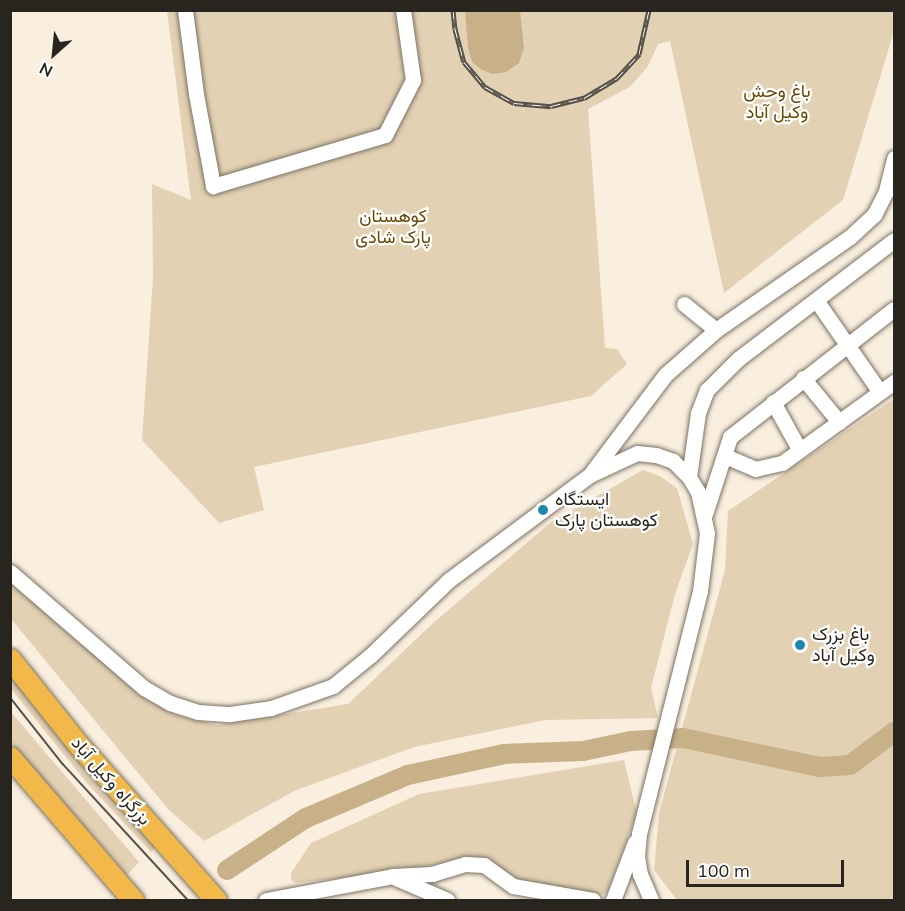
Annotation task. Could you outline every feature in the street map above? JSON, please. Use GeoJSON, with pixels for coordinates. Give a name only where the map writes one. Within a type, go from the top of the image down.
{"type":"FeatureCollection","features":[{"type":"Feature","properties":{"kind":"highway","name":"بزرگراه وکیل آباد"},"geometry":{"type":"LineString","coordinates":[[10,659],[77,743],[216,900]]}},
{"type":"Feature","properties":{"kind":"highway"},"geometry":{"type":"LineString","coordinates":[[10,757],[131,899]]}},
{"type":"Feature","properties":{"kind":"street"},"geometry":{"type":"LineString","coordinates":[[185,10],[196,94],[213,186],[385,135],[413,80],[403,10]]}},
{"type":"Feature","properties":{"kind":"street"},"geometry":{"type":"LineString","coordinates":[[590,475],[665,375],[716,330],[850,237],[874,215],[886,191],[894,158]]}},
{"type":"Feature","properties":{"kind":"street"},"geometry":{"type":"LineString","coordinates":[[689,477],[698,413],[707,390],[738,358],[894,240]]}},
{"type":"Feature","properties":{"kind":"street"},"geometry":{"type":"LineString","coordinates":[[816,300],[880,392]]}},
{"type":"Feature","properties":{"kind":"street"},"geometry":{"type":"LineString","coordinates":[[684,304],[716,330]]}},
{"type":"Feature","properties":{"kind":"street"},"geometry":{"type":"LineString","coordinates":[[705,514],[730,436],[894,309]]}},
{"type":"Feature","properties":{"kind":"street"},"geometry":{"type":"LineString","coordinates":[[803,378],[839,422]]}},
{"type":"Feature","properties":{"kind":"street"},"geometry":{"type":"LineString","coordinates":[[725,456],[755,469],[782,463],[894,382]]}},
{"type":"Feature","properties":{"kind":"street"},"geometry":{"type":"LineString","coordinates":[[773,402],[799,449]]}},
{"type":"Feature","properties":{"kind":"street"},"geometry":{"type":"LineString","coordinates":[[10,572],[144,688],[170,704],[209,713],[230,714],[271,708],[333,686],[371,655],[448,580],[590,475],[637,453],[656,455],[673,461],[689,477],[705,514],[707,533],[700,591],[639,834],[637,856],[640,874],[651,900]]}},
{"type":"Feature","properties":{"kind":"street"},"geometry":{"type":"LineString","coordinates":[[613,900],[630,851],[639,834]]}},
{"type":"Feature","properties":{"kind":"street"},"geometry":{"type":"LineString","coordinates":[[266,900],[393,876],[432,874],[465,864],[484,865],[513,886],[593,900]]}},
{"type":"Feature","properties":{"kind":"street"},"geometry":{"type":"LineString","coordinates":[[432,874],[427,884],[440,898]]}},
{"type":"Feature","properties":{"kind":"street"},"geometry":{"type":"LineString","coordinates":[[393,876],[440,898]]}},
{"type":"Feature","properties":{"kind":"green space","name":"کوهستان پارک شادی"},"geometry":{"type":"Polygon","coordinates":[[[167,11],[894,11],[894,31],[843,200],[724,293],[670,41],[658,44],[648,66],[630,87],[588,109],[605,348],[617,349],[627,364],[591,396],[254,467],[264,510],[219,523],[142,440],[153,278],[152,184],[191,200],[167,11]]]}},
{"type":"Feature","properties":{"kind":"green space","name":"باغ بزرک وکیل آباد"},"geometry":{"type":"Polygon","coordinates":[[[894,399],[894,900],[677,900],[654,870],[659,813],[725,570],[728,511],[894,399]]]}},
{"type":"Feature","properties":{"kind":"green space"},"geometry":{"type":"Polygon","coordinates":[[[643,470],[660,476],[677,488],[693,544],[675,594],[651,688],[658,718],[545,720],[414,747],[294,791],[204,841],[168,809],[11,619],[10,579],[145,698],[176,715],[217,725],[348,704],[431,625],[551,522],[643,470]]]}},
{"type":"Feature","properties":{"kind":"green space"},"geometry":{"type":"Polygon","coordinates":[[[10,663],[162,841],[151,852],[87,783],[11,689],[10,663]]]}},
{"type":"Feature","properties":{"kind":"green space"},"geometry":{"type":"Polygon","coordinates":[[[10,711],[139,862],[127,875],[11,743],[10,711]]]}},
{"type":"Feature","properties":{"kind":"green space"},"geometry":{"type":"Polygon","coordinates":[[[624,760],[637,814],[607,893],[595,896],[520,885],[481,857],[467,857],[411,870],[296,883],[291,880],[291,873],[311,843],[419,794],[624,760]]]}},
{"type":"Feature","properties":{"kind":"shaded area"},"geometry":{"type":"Polygon","coordinates":[[[465,11],[520,11],[524,48],[519,63],[506,72],[493,74],[482,70],[472,62],[468,48],[465,11]]]}},
{"type":"Feature","properties":{"kind":"waterway"},"geometry":{"type":"LineString","coordinates":[[227,870],[306,818],[408,775],[504,754],[583,751],[631,741],[683,738],[820,767],[850,765],[894,732]]}},
{"type":"Feature","properties":{"kind":"tram line"},"geometry":{"type":"LineString","coordinates":[[10,697],[63,764],[188,900]]}},
{"type":"Feature","properties":{"kind":"railway"},"geometry":{"type":"LineString","coordinates":[[453,10],[455,29],[464,62],[485,87],[514,103],[551,106],[584,98],[617,78],[639,54],[649,10]]}},
{"type":"Feature","properties":{"kind":"place","name":"ایستگاه کوهستان پارک"},"geometry":{"type":"Point","coordinates":[543,510]}},
{"type":"Feature","properties":{"kind":"place","name":"باغ بزرک وکیل آباد"},"geometry":{"type":"Point","coordinates":[800,645]}},
{"type":"Feature","properties":{"kind":"park label","name":"باغ وحش وکیل آباد"},"geometry":{"type":"Point","coordinates":[777,102]}}]}
